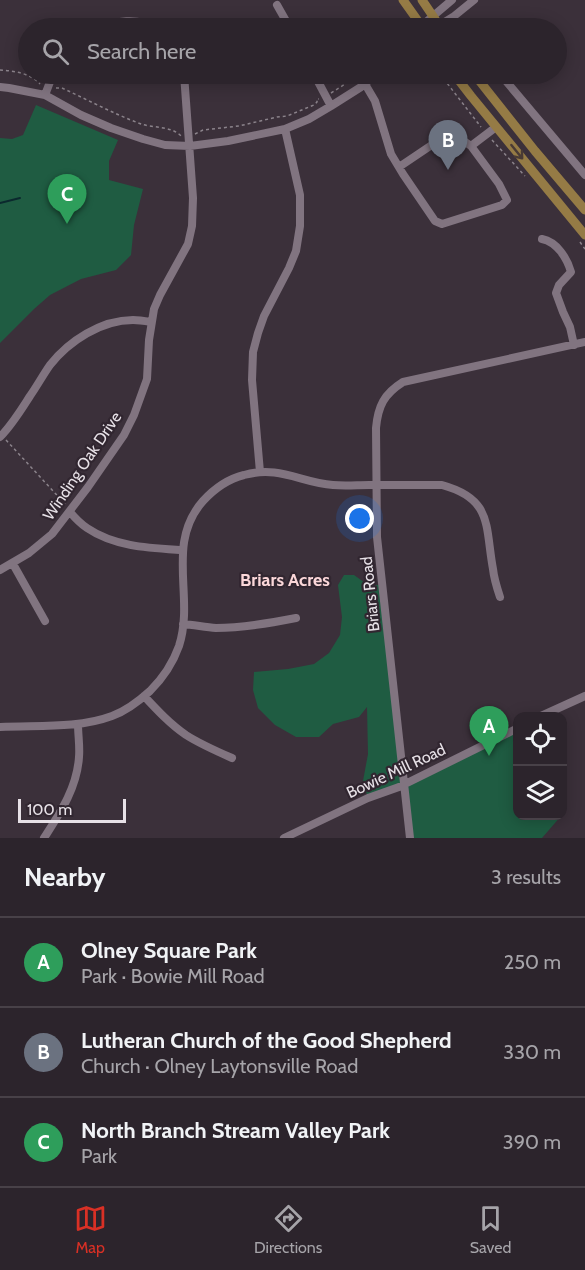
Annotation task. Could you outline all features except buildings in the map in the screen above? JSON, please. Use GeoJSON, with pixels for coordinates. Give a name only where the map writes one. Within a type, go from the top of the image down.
{"type":"FeatureCollection","features":[{"type":"Feature","properties":{"kind":"main road"},"geometry":{"type":"LineString","coordinates":[[403,0],[411,18]]}},
{"type":"Feature","properties":{"kind":"main road"},"geometry":{"type":"LineString","coordinates":[[422,0],[434,18]]}},
{"type":"Feature","properties":{"kind":"main road"},"geometry":{"type":"LineString","coordinates":[[462,84],[582,238]]}},
{"type":"Feature","properties":{"kind":"main road"},"geometry":{"type":"LineString","coordinates":[[482,84],[585,210]]}},
{"type":"Feature","properties":{"kind":"street"},"geometry":{"type":"LineString","coordinates":[[429,18],[452,0]]}},
{"type":"Feature","properties":{"kind":"street"},"geometry":{"type":"LineString","coordinates":[[453,17],[474,0]]}},
{"type":"Feature","properties":{"kind":"street"},"geometry":{"type":"LineString","coordinates":[[277,5],[284,18]]}},
{"type":"Feature","properties":{"kind":"street"},"geometry":{"type":"LineString","coordinates":[[45,95],[49,84]]}},
{"type":"Feature","properties":{"kind":"street","name":"Winding Oak Drive"},"geometry":{"type":"LineString","coordinates":[[0,570],[29,553],[52,534],[71,511],[124,435],[134,415],[147,379],[154,309],[190,238],[192,226],[193,198],[185,84]]}},
{"type":"Feature","properties":{"kind":"street"},"geometry":{"type":"LineString","coordinates":[[319,84],[331,106]]}},
{"type":"Feature","properties":{"kind":"street"},"geometry":{"type":"LineString","coordinates":[[0,87],[45,95],[81,115],[143,139],[165,145],[190,146],[285,129],[309,119],[365,84],[375,101],[391,154],[399,167],[435,221],[442,224],[451,222],[502,205],[507,200],[499,184],[471,146],[451,132],[399,167]]}},
{"type":"Feature","properties":{"kind":"street"},"geometry":{"type":"LineString","coordinates":[[508,84],[585,175]]}},
{"type":"Feature","properties":{"kind":"street"},"geometry":{"type":"LineString","coordinates":[[471,146],[496,127]]}},
{"type":"Feature","properties":{"kind":"street"},"geometry":{"type":"LineString","coordinates":[[261,472],[252,380],[253,352],[264,316],[294,257],[300,226],[300,195],[285,129]]}},
{"type":"Feature","properties":{"kind":"street"},"geometry":{"type":"LineString","coordinates":[[542,239],[552,242],[569,265],[571,272],[559,285],[556,293],[570,327],[574,345]]}},
{"type":"Feature","properties":{"kind":"street"},"geometry":{"type":"LineString","coordinates":[[1,436],[12,424],[50,365],[64,350],[84,335],[117,322],[132,320],[151,322]]}},
{"type":"Feature","properties":{"kind":"street","name":"Briars Road"},"geometry":{"type":"LineString","coordinates":[[410,838],[377,537],[376,428],[378,413],[386,395],[403,382],[585,342]]}},
{"type":"Feature","properties":{"kind":"street"},"geometry":{"type":"LineString","coordinates":[[0,727],[78,724],[98,720],[115,715],[131,706],[159,682],[170,666],[179,645],[184,612],[182,550],[191,519],[208,495],[220,485],[251,473],[285,473],[332,485],[442,485],[458,489],[472,499],[481,510],[487,524],[492,569],[500,597]]}},
{"type":"Feature","properties":{"kind":"street"},"geometry":{"type":"LineString","coordinates":[[71,511],[86,527],[113,541],[149,548],[182,550]]}},
{"type":"Feature","properties":{"kind":"street"},"geometry":{"type":"LineString","coordinates":[[13,564],[45,621]]}},
{"type":"Feature","properties":{"kind":"street"},"geometry":{"type":"LineString","coordinates":[[183,624],[214,628],[241,627],[296,618]]}},
{"type":"Feature","properties":{"kind":"street"},"geometry":{"type":"LineString","coordinates":[[144,696],[184,734],[232,758]]}},
{"type":"Feature","properties":{"kind":"street"},"geometry":{"type":"LineString","coordinates":[[551,712],[585,696]]}},
{"type":"Feature","properties":{"kind":"street"},"geometry":{"type":"LineString","coordinates":[[44,838],[65,805],[73,787],[79,757],[78,724]]}},
{"type":"Feature","properties":{"kind":"street","name":"Bowie Mill Road"},"geometry":{"type":"LineString","coordinates":[[284,838],[368,798],[399,787],[513,730]]}},
{"type":"Feature","properties":{"kind":"path"},"geometry":{"type":"LineString","coordinates":[[448,84],[487,134],[526,177]]}},
{"type":"Feature","properties":{"kind":"path"},"geometry":{"type":"LineString","coordinates":[[582,238],[585,249]]}},
{"type":"Feature","properties":{"kind":"path"},"geometry":{"type":"LineString","coordinates":[[1,436],[71,511]]}},
{"type":"Feature","properties":{"kind":"green space"},"geometry":{"type":"Polygon","coordinates":[[[36,105],[118,140],[109,161],[109,180],[143,189],[134,225],[131,255],[116,270],[81,279],[50,295],[0,343],[0,138],[12,139],[23,135],[36,105]]]}},
{"type":"Feature","properties":{"kind":"green space"},"geometry":{"type":"Polygon","coordinates":[[[344,575],[354,575],[368,585],[382,585],[405,783],[513,730],[513,820],[558,820],[542,838],[410,838],[405,784],[368,798],[363,781],[368,754],[367,707],[359,717],[333,724],[319,737],[296,737],[275,725],[258,708],[253,690],[254,672],[314,664],[329,653],[340,635],[342,617],[338,585],[344,575]]]}},
{"type":"Feature","properties":{"kind":"waterway"},"geometry":{"type":"LineString","coordinates":[[0,203],[20,198]]}},
{"type":"Feature","properties":{"kind":"place","name":"Lutheran Church of the Good Shepherd"},"geometry":{"type":"Point","coordinates":[448,170]}},
{"type":"Feature","properties":{"kind":"place","name":"North Branch Stream Valley Park"},"geometry":{"type":"Point","coordinates":[67,224]}},
{"type":"Feature","properties":{"kind":"place","name":"Olney Square Park"},"geometry":{"type":"Point","coordinates":[489,756]}},
{"type":"Feature","properties":{"kind":"district","name":"Briars Acres"},"geometry":{"type":"Point","coordinates":[285,580]}}]}
